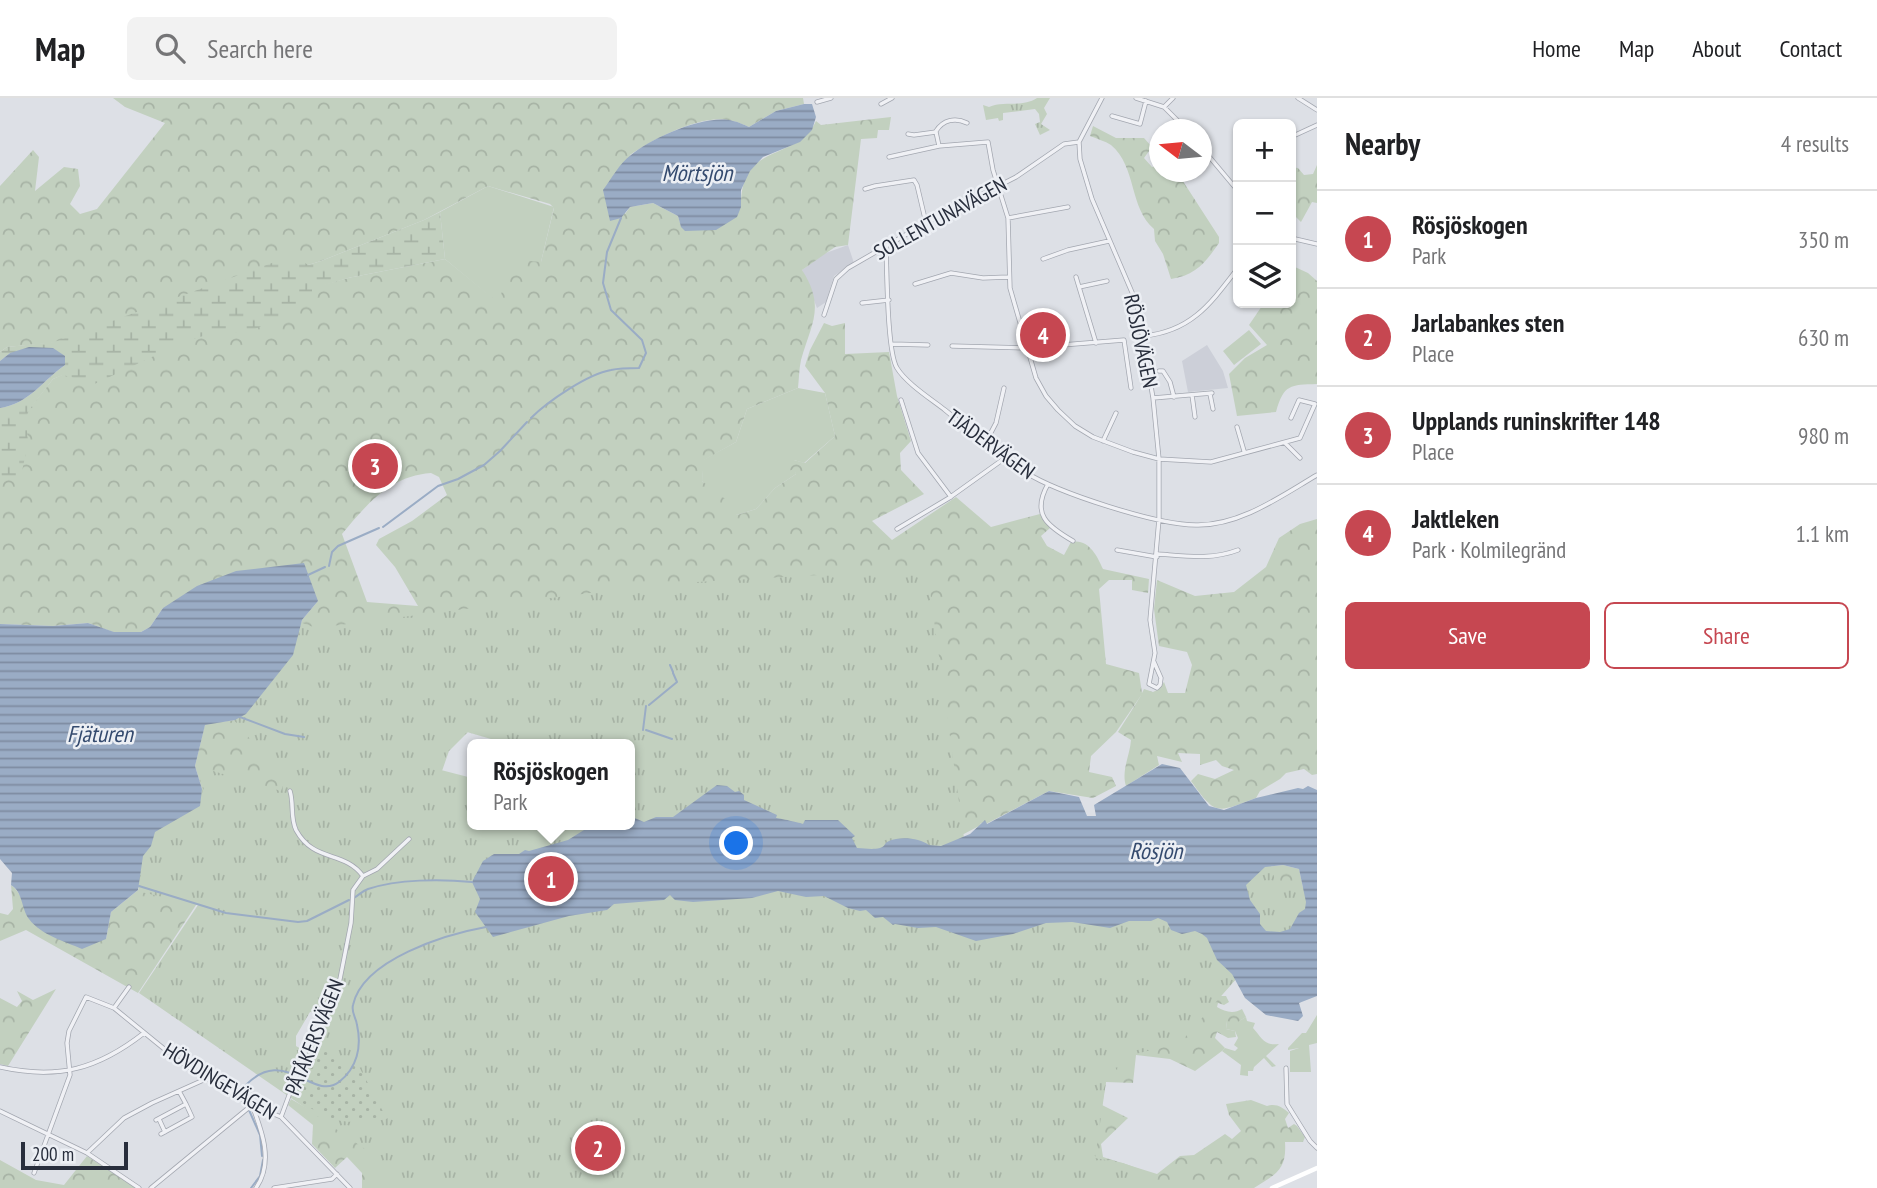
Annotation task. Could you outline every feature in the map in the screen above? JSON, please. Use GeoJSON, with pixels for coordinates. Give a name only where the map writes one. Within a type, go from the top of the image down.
{"type":"FeatureCollection","features":[{"type":"Feature","properties":{"kind":"main road"},"geometry":{"type":"LineString","coordinates":[[1272,1188],[1317,1168]]}},
{"type":"Feature","properties":{"kind":"street"},"geometry":{"type":"LineString","coordinates":[[817,102],[831,98]]}},
{"type":"Feature","properties":{"kind":"street"},"geometry":{"type":"LineString","coordinates":[[881,104],[892,98]]}},
{"type":"Feature","properties":{"kind":"street"},"geometry":{"type":"LineString","coordinates":[[1079,142],[1102,98]]}},
{"type":"Feature","properties":{"kind":"street"},"geometry":{"type":"LineString","coordinates":[[1136,98],[1164,107],[1175,119]]}},
{"type":"Feature","properties":{"kind":"street"},"geometry":{"type":"LineString","coordinates":[[1164,107],[1173,98]]}},
{"type":"Feature","properties":{"kind":"street"},"geometry":{"type":"LineString","coordinates":[[1298,98],[1317,110]]}},
{"type":"Feature","properties":{"kind":"street"},"geometry":{"type":"LineString","coordinates":[[1112,116],[1140,124],[1146,101]]}},
{"type":"Feature","properties":{"kind":"street"},"geometry":{"type":"LineString","coordinates":[[908,134],[936,132],[947,121],[962,120],[967,123]]}},
{"type":"Feature","properties":{"kind":"street"},"geometry":{"type":"LineString","coordinates":[[1296,135],[1317,125]]}},
{"type":"Feature","properties":{"kind":"street"},"geometry":{"type":"LineString","coordinates":[[936,132],[939,146]]}},
{"type":"Feature","properties":{"kind":"street"},"geometry":{"type":"LineString","coordinates":[[889,157],[939,146],[988,142],[1008,218],[1008,277],[1036,378],[1046,396],[1074,425],[1103,441],[1159,459],[1211,462],[1300,438],[1315,404],[1300,400],[1291,418]]}},
{"type":"Feature","properties":{"kind":"street","name":"SOLLENTUNAVÄGEN"},"geometry":{"type":"LineString","coordinates":[[824,315],[836,279],[848,268],[926,223],[999,186],[1064,144],[1079,142]]}},
{"type":"Feature","properties":{"kind":"street","name":"RÖSJÖVÄGEN"},"geometry":{"type":"LineString","coordinates":[[1079,142],[1083,173],[1137,304],[1153,398],[1159,459],[1159,519],[1150,620],[1155,653],[1149,684],[1157,688],[1161,678],[1154,662]]}},
{"type":"Feature","properties":{"kind":"street"},"geometry":{"type":"LineString","coordinates":[[1212,160],[1233,185]]}},
{"type":"Feature","properties":{"kind":"street"},"geometry":{"type":"LineString","coordinates":[[865,190],[914,180],[926,223]]}},
{"type":"Feature","properties":{"kind":"street"},"geometry":{"type":"LineString","coordinates":[[1008,218],[1068,207]]}},
{"type":"Feature","properties":{"kind":"street"},"geometry":{"type":"LineString","coordinates":[[1296,239],[1317,244]]}},
{"type":"Feature","properties":{"kind":"street"},"geometry":{"type":"LineString","coordinates":[[1043,259],[1068,250],[1109,241]]}},
{"type":"Feature","properties":{"kind":"street","name":"TJÄDERVÄGEN"},"geometry":{"type":"LineString","coordinates":[[886,247],[892,344],[898,369],[923,393],[1025,472],[1048,484],[1159,519],[1196,525],[1221,522],[1248,514],[1317,475]]}},
{"type":"Feature","properties":{"kind":"street"},"geometry":{"type":"LineString","coordinates":[[915,284],[951,273],[983,278],[1008,277]]}},
{"type":"Feature","properties":{"kind":"street"},"geometry":{"type":"LineString","coordinates":[[1144,336],[1167,333],[1195,318],[1233,274]]}},
{"type":"Feature","properties":{"kind":"street"},"geometry":{"type":"LineString","coordinates":[[1076,277],[1096,343]]}},
{"type":"Feature","properties":{"kind":"street"},"geometry":{"type":"LineString","coordinates":[[1079,287],[1107,281]]}},
{"type":"Feature","properties":{"kind":"street"},"geometry":{"type":"LineString","coordinates":[[862,303],[889,300]]}},
{"type":"Feature","properties":{"kind":"street"},"geometry":{"type":"LineString","coordinates":[[952,346],[1029,348],[1124,340],[1131,388]]}},
{"type":"Feature","properties":{"kind":"street"},"geometry":{"type":"LineString","coordinates":[[892,344],[928,345]]}},
{"type":"Feature","properties":{"kind":"street"},"geometry":{"type":"LineString","coordinates":[[1159,371],[1163,371],[1170,382],[1174,397]]}},
{"type":"Feature","properties":{"kind":"street"},"geometry":{"type":"LineString","coordinates":[[986,442],[996,423],[1004,388]]}},
{"type":"Feature","properties":{"kind":"street"},"geometry":{"type":"LineString","coordinates":[[1153,398],[1211,393],[1213,409]]}},
{"type":"Feature","properties":{"kind":"street"},"geometry":{"type":"LineString","coordinates":[[1192,395],[1195,417]]}},
{"type":"Feature","properties":{"kind":"street"},"geometry":{"type":"LineString","coordinates":[[901,400],[918,453],[951,497]]}},
{"type":"Feature","properties":{"kind":"street"},"geometry":{"type":"LineString","coordinates":[[1103,441],[1116,413]]}},
{"type":"Feature","properties":{"kind":"street"},"geometry":{"type":"LineString","coordinates":[[1237,427],[1244,452]]}},
{"type":"Feature","properties":{"kind":"street"},"geometry":{"type":"LineString","coordinates":[[1285,443],[1300,458]]}},
{"type":"Feature","properties":{"kind":"street"},"geometry":{"type":"LineString","coordinates":[[897,529],[951,497],[1004,458]]}},
{"type":"Feature","properties":{"kind":"street"},"geometry":{"type":"LineString","coordinates":[[1048,484],[1041,496],[1040,507],[1045,520],[1073,541]]}},
{"type":"Feature","properties":{"kind":"street"},"geometry":{"type":"LineString","coordinates":[[1117,550],[1194,557],[1222,556],[1238,550]]}},
{"type":"Feature","properties":{"kind":"street"},"geometry":{"type":"LineString","coordinates":[[290,791],[293,799],[293,824],[305,841],[328,858],[346,860],[363,876],[377,869],[409,839]]}},
{"type":"Feature","properties":{"kind":"street","name":"PÅTÅKERSVÄGEN"},"geometry":{"type":"LineString","coordinates":[[281,1117],[305,1052],[324,1021],[330,997],[340,979],[351,923],[352,894],[363,876]]}},
{"type":"Feature","properties":{"kind":"street"},"geometry":{"type":"LineString","coordinates":[[114,1008],[129,987]]}},
{"type":"Feature","properties":{"kind":"street","name":"HÖVDINGEVÄGEN"},"geometry":{"type":"LineString","coordinates":[[70,1071],[67,1043],[69,1031],[86,997],[114,1008],[179,1060],[252,1105],[281,1117],[350,1188]]}},
{"type":"Feature","properties":{"kind":"street"},"geometry":{"type":"LineString","coordinates":[[0,1068],[33,1074],[70,1071],[107,1058],[144,1032]]}},
{"type":"Feature","properties":{"kind":"street"},"geometry":{"type":"LineString","coordinates":[[1286,1068],[1287,1104],[1317,1148]]}},
{"type":"Feature","properties":{"kind":"street"},"geometry":{"type":"LineString","coordinates":[[34,1173],[70,1071]]}},
{"type":"Feature","properties":{"kind":"street"},"geometry":{"type":"LineString","coordinates":[[88,1153],[124,1118],[208,1078]]}},
{"type":"Feature","properties":{"kind":"street"},"geometry":{"type":"LineString","coordinates":[[180,1091],[192,1116],[163,1133],[157,1119],[186,1104]]}},
{"type":"Feature","properties":{"kind":"street"},"geometry":{"type":"LineString","coordinates":[[151,1188],[252,1105],[261,1129],[265,1158],[264,1173],[256,1188]]}},
{"type":"Feature","properties":{"kind":"street"},"geometry":{"type":"LineString","coordinates":[[0,1111],[88,1153],[139,1188]]}},
{"type":"Feature","properties":{"kind":"street"},"geometry":{"type":"LineString","coordinates":[[274,1188],[332,1178],[337,1174]]}},
{"type":"Feature","properties":{"kind":"shaded area"},"geometry":{"type":"Polygon","coordinates":[[[848,245],[854,263],[834,276],[826,302],[817,308],[802,270],[823,254],[848,245]]]}},
{"type":"Feature","properties":{"kind":"shaded area"},"geometry":{"type":"Polygon","coordinates":[[[1207,345],[1223,371],[1228,388],[1188,392],[1182,361],[1207,345]]]}},
{"type":"Feature","properties":{"kind":"green space"},"geometry":{"type":"Polygon","coordinates":[[[113,98],[803,98],[804,104],[776,111],[749,127],[735,121],[708,120],[665,135],[630,155],[625,214],[630,207],[653,203],[678,216],[681,226],[741,207],[743,186],[750,171],[759,161],[796,143],[816,121],[821,125],[891,117],[889,130],[878,130],[877,138],[861,139],[848,245],[835,247],[802,270],[815,305],[801,360],[798,388],[747,409],[736,442],[704,460],[702,481],[733,505],[737,515],[756,509],[775,488],[796,474],[794,469],[780,474],[784,460],[805,463],[835,436],[825,393],[805,366],[824,323],[832,326],[845,323],[845,354],[889,352],[897,396],[911,441],[900,453],[901,470],[924,494],[872,521],[892,540],[956,497],[991,527],[1040,514],[1050,528],[1041,536],[1047,546],[1064,555],[1071,542],[1077,541],[1087,545],[1095,553],[1103,569],[1149,579],[1148,593],[1132,590],[1132,580],[1109,580],[1099,589],[1106,664],[1139,673],[1142,693],[1144,689],[1153,692],[1159,689],[1164,682],[1168,693],[1185,693],[1192,665],[1187,652],[1159,646],[1154,609],[1157,580],[1195,596],[1234,592],[1266,567],[1279,538],[1300,524],[1317,519],[1317,774],[1312,775],[1304,769],[1286,773],[1260,791],[1256,798],[1232,807],[1218,808],[1206,801],[1191,781],[1198,774],[1215,779],[1234,770],[1222,766],[1216,760],[1200,765],[1200,754],[1178,753],[1182,762],[1157,756],[1159,765],[1126,786],[1125,769],[1131,740],[1118,732],[1142,694],[1116,732],[1091,756],[1089,772],[1112,777],[1116,786],[1093,798],[1049,791],[986,824],[981,823],[962,835],[635,745],[635,739],[573,739],[470,730],[449,751],[442,771],[467,816],[467,830],[497,830],[1235,980],[1220,996],[1226,996],[1229,1002],[1224,1005],[1218,1003],[1217,1007],[1230,1012],[1242,1009],[1246,1017],[1236,1023],[1227,1021],[1226,1029],[1235,1031],[1236,1037],[1228,1038],[1217,1032],[1215,1038],[1225,1048],[1222,1051],[1195,1071],[1170,1059],[1136,1055],[1133,1083],[1106,1082],[1102,1105],[1128,1118],[1101,1144],[1103,1157],[1157,1174],[1180,1156],[1194,1155],[1225,1134],[1232,1139],[1241,1131],[1229,1115],[1226,1104],[1251,1100],[1284,1109],[1289,1113],[1285,1119],[1288,1128],[1294,1124],[1305,1137],[1303,1142],[1285,1142],[1284,1159],[1278,1171],[1254,1188],[362,1188],[362,1173],[347,1157],[335,1168],[312,1144],[313,1125],[288,1105],[291,1099],[324,1118],[488,1049],[198,902],[138,993],[26,930],[0,941],[0,913],[8,915],[13,909],[11,885],[20,895],[29,918],[106,939],[111,912],[138,890],[202,789],[195,766],[205,724],[235,720],[292,655],[302,620],[318,601],[163,608],[150,627],[141,632],[113,632],[88,623],[53,626],[0,624],[0,464],[29,409],[53,379],[169,327],[348,278],[445,259],[499,303],[510,259],[541,262],[554,208],[550,204],[488,186],[424,220],[321,261],[61,342],[7,347],[0,352],[0,186],[33,150],[39,157],[35,191],[64,167],[78,169],[80,186],[70,204],[80,214],[97,209],[165,123],[125,107],[113,98]],[[431,473],[416,475],[380,493],[342,534],[367,602],[418,606],[395,567],[376,545],[379,539],[412,521],[447,495],[439,477],[431,473]]]}},
{"type":"Feature","properties":{"kind":"green space"},"geometry":{"type":"Polygon","coordinates":[[[1037,98],[1050,98],[1044,108],[1047,114],[1041,124],[1050,130],[1040,135],[1035,124],[1040,122],[1039,114],[1035,109],[1003,113],[1003,120],[999,121],[998,118],[986,120],[983,105],[989,107],[1025,103],[1037,98]]]}},
{"type":"Feature","properties":{"kind":"green space"},"geometry":{"type":"Polygon","coordinates":[[[1093,126],[1116,138],[1144,138],[1149,144],[1149,151],[1144,158],[1149,164],[1149,182],[1183,182],[1219,237],[1219,243],[1204,262],[1193,271],[1171,279],[1163,254],[1155,241],[1154,229],[1140,210],[1125,164],[1111,145],[1090,136],[1093,126]]]}},
{"type":"Feature","properties":{"kind":"green space"},"geometry":{"type":"Polygon","coordinates":[[[1317,165],[1317,203],[1312,202],[1301,222],[1296,217],[1296,168],[1304,175],[1313,174],[1317,165]]]}},
{"type":"Feature","properties":{"kind":"green space"},"geometry":{"type":"Polygon","coordinates":[[[488,186],[554,207],[541,262],[499,304],[445,259],[440,212],[488,186]]]}},
{"type":"Feature","properties":{"kind":"green space"},"geometry":{"type":"Polygon","coordinates":[[[440,212],[445,259],[348,278],[312,289],[312,295],[298,309],[251,331],[210,334],[186,341],[86,388],[74,378],[63,375],[53,379],[26,418],[28,443],[21,476],[10,479],[0,477],[0,408],[28,397],[65,365],[10,353],[0,361],[0,352],[7,347],[54,342],[294,255],[308,265],[321,261],[440,212]]]}},
{"type":"Feature","properties":{"kind":"green space"},"geometry":{"type":"Polygon","coordinates":[[[1296,267],[1317,281],[1317,384],[1289,388],[1282,396],[1276,412],[1237,416],[1229,374],[1245,358],[1267,345],[1249,325],[1261,308],[1296,308],[1296,267]]]}},
{"type":"Feature","properties":{"kind":"green space"},"geometry":{"type":"Polygon","coordinates":[[[1249,330],[1261,344],[1234,365],[1223,351],[1249,330]]]}},
{"type":"Feature","properties":{"kind":"green space"},"geometry":{"type":"Polygon","coordinates":[[[798,388],[825,393],[835,436],[804,463],[794,460],[796,474],[775,488],[756,509],[737,515],[702,481],[703,460],[736,442],[747,409],[798,388]]]}},
{"type":"Feature","properties":{"kind":"green space"},"geometry":{"type":"Polygon","coordinates":[[[927,569],[970,882],[1264,839],[1278,892],[1317,885],[1317,913],[1237,978],[1180,1043],[1127,1056],[1106,1082],[1095,1158],[1123,1163],[1150,1173],[1152,1188],[371,1188],[373,1175],[365,1149],[139,993],[198,905],[141,892],[130,875],[142,839],[200,800],[203,789],[196,766],[281,791],[285,780],[227,712],[297,621],[316,628],[661,584],[927,569]],[[310,1012],[296,1036],[296,1046],[305,1048],[318,1029],[322,1014],[310,1012]]]}},
{"type":"Feature","properties":{"kind":"green space"},"geometry":{"type":"Polygon","coordinates":[[[1283,865],[1299,869],[1306,902],[1293,926],[1265,867],[1283,865]]]}},
{"type":"Feature","properties":{"kind":"green space"},"geometry":{"type":"Polygon","coordinates":[[[56,989],[8,1066],[0,1064],[0,998],[17,1007],[22,1001],[17,991],[33,1000],[56,989]]]}},
{"type":"Feature","properties":{"kind":"green space"},"geometry":{"type":"Polygon","coordinates":[[[1317,1015],[1317,1043],[1309,1045],[1311,1072],[1290,1072],[1290,1051],[1299,1048],[1288,1048],[1302,1033],[1306,1033],[1317,1015]]]}},
{"type":"Feature","properties":{"kind":"green space"},"geometry":{"type":"Polygon","coordinates":[[[1246,1017],[1247,1021],[1255,1023],[1253,1028],[1264,1040],[1270,1044],[1279,1044],[1266,1056],[1276,1066],[1272,1067],[1264,1058],[1253,1071],[1248,1071],[1248,1076],[1240,1075],[1241,1065],[1222,1051],[1225,1048],[1235,1051],[1238,1048],[1234,1045],[1238,1038],[1235,1031],[1226,1029],[1227,1021],[1239,1021],[1246,1017]]]}},
{"type":"Feature","properties":{"kind":"green space"},"geometry":{"type":"Polygon","coordinates":[[[311,1045],[339,1059],[347,1075],[356,1061],[387,1119],[357,1122],[337,1120],[317,1112],[292,1096],[311,1045]]]}},
{"type":"Feature","properties":{"kind":"green space"},"geometry":{"type":"Polygon","coordinates":[[[87,1156],[136,1188],[0,1188],[0,1160],[36,1180],[64,1185],[87,1156]]]}},
{"type":"Feature","properties":{"kind":"water","name":"Mörtsjön"},"geometry":{"type":"Polygon","coordinates":[[[812,104],[816,117],[812,130],[800,142],[763,157],[750,171],[741,190],[741,207],[737,217],[716,230],[685,231],[678,216],[653,203],[630,207],[621,218],[610,221],[603,190],[623,163],[640,148],[695,124],[722,119],[749,127],[776,111],[812,104]]]}},
{"type":"Feature","properties":{"kind":"water"},"geometry":{"type":"Polygon","coordinates":[[[29,347],[53,348],[65,356],[65,365],[28,397],[0,408],[0,361],[10,353],[29,347]]]}},
{"type":"Feature","properties":{"kind":"water","name":"Fjäturen"},"geometry":{"type":"Polygon","coordinates":[[[304,563],[318,601],[302,620],[293,655],[246,714],[235,720],[205,725],[195,766],[202,789],[200,806],[155,832],[151,846],[143,856],[138,890],[111,912],[106,939],[82,949],[53,937],[34,925],[26,915],[18,892],[11,885],[12,873],[0,859],[0,624],[53,626],[88,623],[114,632],[141,632],[150,627],[163,608],[197,586],[236,571],[304,563]]]}},
{"type":"Feature","properties":{"kind":"water","name":"Rösjön"},"geometry":{"type":"Polygon","coordinates":[[[1162,764],[1180,768],[1209,806],[1224,810],[1256,798],[1298,788],[1308,786],[1317,790],[1317,996],[1299,1003],[1303,1016],[1298,1021],[1266,1015],[1245,998],[1232,974],[1217,960],[1207,938],[1195,931],[1182,934],[1171,930],[1167,922],[1158,918],[1151,921],[1129,921],[1110,928],[1072,922],[1046,923],[1013,934],[976,941],[936,927],[893,925],[883,917],[875,918],[866,910],[848,908],[824,896],[806,897],[778,891],[752,898],[693,902],[675,900],[670,895],[664,900],[614,904],[607,910],[569,916],[493,937],[475,912],[480,899],[472,882],[483,861],[494,854],[519,854],[525,850],[568,840],[584,830],[635,830],[635,818],[644,822],[656,817],[673,817],[717,785],[739,791],[744,795],[744,800],[777,815],[776,818],[803,824],[805,820],[838,820],[855,836],[852,838],[857,848],[868,849],[880,848],[889,841],[904,838],[941,846],[970,834],[985,820],[987,824],[1049,791],[1079,797],[1087,816],[1096,816],[1094,805],[1162,764]],[[1283,865],[1265,867],[1246,885],[1250,900],[1260,914],[1260,924],[1266,931],[1280,932],[1290,929],[1299,913],[1305,909],[1299,869],[1283,865]]]}},
{"type":"Feature","properties":{"kind":"waterway"},"geometry":{"type":"LineString","coordinates":[[531,418],[580,382],[614,369],[639,368],[646,353],[642,340],[611,310],[603,283],[607,252],[621,218]]}},
{"type":"Feature","properties":{"kind":"waterway"},"geometry":{"type":"LineString","coordinates":[[383,527],[438,486],[484,465],[527,422]]}},
{"type":"Feature","properties":{"kind":"waterway"},"geometry":{"type":"LineString","coordinates":[[329,566],[332,552],[338,546],[379,528]]}},
{"type":"Feature","properties":{"kind":"waterway"},"geometry":{"type":"LineString","coordinates":[[308,575],[325,567]]}},
{"type":"Feature","properties":{"kind":"waterway"},"geometry":{"type":"LineString","coordinates":[[670,665],[673,672]]}},
{"type":"Feature","properties":{"kind":"waterway"},"geometry":{"type":"LineString","coordinates":[[649,705],[677,682],[673,673]]}},
{"type":"Feature","properties":{"kind":"waterway"},"geometry":{"type":"LineString","coordinates":[[643,730],[646,706]]}},
{"type":"Feature","properties":{"kind":"waterway"},"geometry":{"type":"LineString","coordinates":[[240,717],[285,734],[304,737]]}},
{"type":"Feature","properties":{"kind":"waterway"},"geometry":{"type":"LineString","coordinates":[[646,730],[672,739]]}},
{"type":"Feature","properties":{"kind":"waterway"},"geometry":{"type":"LineString","coordinates":[[354,898],[368,889],[393,883],[433,880],[472,882]]}},
{"type":"Feature","properties":{"kind":"waterway"},"geometry":{"type":"LineString","coordinates":[[139,886],[226,913],[298,922],[307,921],[349,900]]}},
{"type":"Feature","properties":{"kind":"waterway"},"geometry":{"type":"LineString","coordinates":[[239,1093],[254,1078],[269,1071],[282,1071],[318,1085],[328,1086],[339,1082],[357,1057],[358,1033],[353,1005],[360,989],[373,974],[409,951],[450,936],[486,927]]}},
{"type":"Feature","properties":{"kind":"waterway"},"geometry":{"type":"LineString","coordinates":[[249,1110],[260,1135],[262,1156]]}},
{"type":"Feature","properties":{"kind":"waterway"},"geometry":{"type":"LineString","coordinates":[[251,1188],[260,1176],[263,1160]]}},
{"type":"Feature","properties":{"kind":"place","name":"Jaktleken"},"geometry":{"type":"Point","coordinates":[1043,335]}},
{"type":"Feature","properties":{"kind":"place","name":"Upplands runinskrifter 148"},"geometry":{"type":"Point","coordinates":[375,466]}},
{"type":"Feature","properties":{"kind":"place","name":"Rösjöskogen"},"geometry":{"type":"Point","coordinates":[551,879]}},
{"type":"Feature","properties":{"kind":"place","name":"Jarlabankes sten"},"geometry":{"type":"Point","coordinates":[598,1148]}}]}
